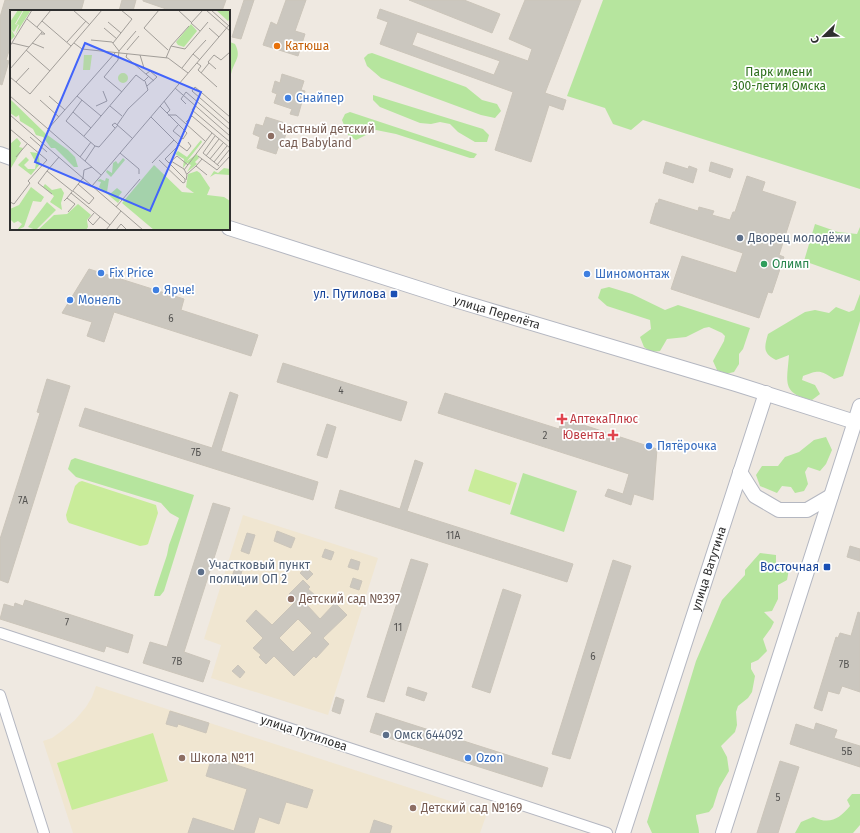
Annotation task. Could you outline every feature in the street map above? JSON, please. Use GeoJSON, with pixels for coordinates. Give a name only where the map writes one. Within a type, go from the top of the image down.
{"type":"FeatureCollection","features":[{"type":"Feature","properties":{"kind":"main road"},"geometry":{"type":"LineString","coordinates":[[0,154],[10,158]]}},
{"type":"Feature","properties":{"kind":"main road","name":"улица Перелёта"},"geometry":{"type":"LineString","coordinates":[[230,228],[455,300],[766,393]]}},
{"type":"Feature","properties":{"kind":"main road"},"geometry":{"type":"LineString","coordinates":[[766,393],[855,422]]}},
{"type":"Feature","properties":{"kind":"main road","name":"улица Ватутина"},"geometry":{"type":"LineString","coordinates":[[623,833],[766,393]]}},
{"type":"Feature","properties":{"kind":"main road"},"geometry":{"type":"LineString","coordinates":[[723,833],[860,406]]}},
{"type":"Feature","properties":{"kind":"main road"},"geometry":{"type":"LineString","coordinates":[[740,472],[754,496],[779,510],[807,510],[831,496]]}},
{"type":"Feature","properties":{"kind":"street","name":"улица Путилова"},"geometry":{"type":"LineString","coordinates":[[0,633],[607,833]]}},
{"type":"Feature","properties":{"kind":"street"},"geometry":{"type":"LineString","coordinates":[[0,695],[44,833]]}},
{"type":"Feature","properties":{"kind":"shaded area","name":"Детский сад №397"},"geometry":{"type":"Polygon","coordinates":[[[243,515],[378,558],[328,715],[211,678],[221,645],[204,639],[243,515]]]}},
{"type":"Feature","properties":{"kind":"shaded area","name":"Школа №11"},"geometry":{"type":"Polygon","coordinates":[[[96,686],[487,813],[480,833],[73,833],[43,741],[52,738],[75,720],[86,707],[96,686]]]}},
{"type":"Feature","properties":{"kind":"green space","name":"Парк имени 300-летия Омска"},"geometry":{"type":"Polygon","coordinates":[[[603,0],[860,0],[860,189],[643,120],[631,130],[613,124],[605,108],[567,96],[603,0]]]}},
{"type":"Feature","properties":{"kind":"green space"},"geometry":{"type":"Polygon","coordinates":[[[230,42],[235,44],[238,52],[230,79],[230,42]]]}},
{"type":"Feature","properties":{"kind":"green space"},"geometry":{"type":"Polygon","coordinates":[[[372,53],[466,87],[482,100],[497,104],[501,111],[495,118],[481,115],[381,78],[367,66],[364,58],[368,54],[372,53]]]}},
{"type":"Feature","properties":{"kind":"green space"},"geometry":{"type":"Polygon","coordinates":[[[373,95],[483,129],[489,135],[487,142],[475,142],[458,132],[450,124],[440,122],[431,124],[420,123],[380,107],[373,100],[373,95]]]}},
{"type":"Feature","properties":{"kind":"green space"},"geometry":{"type":"Polygon","coordinates":[[[350,112],[477,154],[474,158],[470,158],[396,134],[376,130],[356,140],[348,135],[342,120],[345,114],[350,112]]]}},
{"type":"Feature","properties":{"kind":"green space"},"geometry":{"type":"Polygon","coordinates":[[[815,224],[838,232],[857,234],[860,227],[860,281],[804,261],[815,224]]]}},
{"type":"Feature","properties":{"kind":"green space"},"geometry":{"type":"Polygon","coordinates":[[[609,287],[632,294],[665,310],[678,305],[750,328],[743,349],[739,354],[739,364],[734,372],[726,374],[717,370],[713,361],[724,341],[725,336],[709,327],[686,337],[667,339],[660,351],[651,352],[644,347],[640,337],[651,329],[650,320],[607,306],[598,298],[601,289],[609,287]]]}},
{"type":"Feature","properties":{"kind":"green space"},"geometry":{"type":"Polygon","coordinates":[[[860,294],[860,321],[843,376],[834,379],[826,374],[816,372],[803,376],[802,380],[815,385],[820,394],[812,400],[795,394],[788,385],[787,379],[789,355],[776,360],[769,355],[765,347],[768,334],[805,312],[815,310],[829,313],[836,307],[849,312],[854,310],[860,294]]]}},
{"type":"Feature","properties":{"kind":"green space"},"geometry":{"type":"Polygon","coordinates":[[[826,437],[832,450],[826,464],[820,471],[808,467],[805,472],[808,484],[804,491],[795,493],[791,487],[782,486],[777,493],[760,486],[756,475],[762,466],[778,466],[785,457],[799,452],[814,440],[826,437]]]}},
{"type":"Feature","properties":{"kind":"green space"},"geometry":{"type":"Polygon","coordinates":[[[75,458],[194,495],[164,591],[160,596],[154,596],[155,591],[179,518],[170,513],[161,503],[76,477],[68,469],[71,460],[75,458]]]}},
{"type":"Feature","properties":{"kind":"green space"},"geometry":{"type":"Polygon","coordinates":[[[475,469],[517,483],[510,505],[468,491],[475,469]]]}},
{"type":"Feature","properties":{"kind":"green space"},"geometry":{"type":"Polygon","coordinates":[[[523,473],[577,491],[564,532],[510,514],[523,473]]]}},
{"type":"Feature","properties":{"kind":"green space"},"geometry":{"type":"Polygon","coordinates":[[[82,481],[156,505],[158,513],[148,544],[140,546],[69,523],[66,515],[75,486],[82,481]]]}},
{"type":"Feature","properties":{"kind":"green space"},"geometry":{"type":"Polygon","coordinates":[[[760,553],[776,555],[776,565],[789,569],[787,580],[778,585],[778,599],[772,611],[764,612],[774,622],[763,639],[767,651],[758,660],[751,663],[751,669],[755,676],[752,692],[748,698],[738,706],[736,712],[737,725],[735,732],[721,746],[727,757],[729,771],[719,788],[713,807],[709,812],[696,815],[699,833],[652,833],[647,822],[696,661],[722,600],[745,575],[745,570],[760,553]]]}},
{"type":"Feature","properties":{"kind":"green space"},"geometry":{"type":"Polygon","coordinates":[[[153,733],[168,781],[72,810],[57,763],[153,733]]]}},
{"type":"Feature","properties":{"kind":"green space"},"geometry":{"type":"Polygon","coordinates":[[[852,794],[860,794],[860,825],[853,833],[795,833],[801,822],[813,817],[829,820],[838,817],[850,806],[847,800],[852,794]]]}},
{"type":"Feature","properties":{"kind":"building"},"geometry":{"type":"Polygon","coordinates":[[[5,0],[84,0],[81,10],[10,10],[10,48],[6,60],[9,61],[2,85],[0,84],[0,17],[5,0]]]}},
{"type":"Feature","properties":{"kind":"building"},"geometry":{"type":"Polygon","coordinates":[[[122,0],[136,0],[133,10],[119,10],[122,0]]]}},
{"type":"Feature","properties":{"kind":"building"},"geometry":{"type":"Polygon","coordinates":[[[226,0],[222,10],[169,10],[143,1],[226,0]]]}},
{"type":"Feature","properties":{"kind":"building"},"geometry":{"type":"Polygon","coordinates":[[[244,0],[254,0],[241,39],[232,37],[244,0]]]}},
{"type":"Feature","properties":{"kind":"building"},"geometry":{"type":"Polygon","coordinates":[[[286,0],[306,0],[295,31],[305,34],[298,56],[263,45],[271,22],[277,25],[286,0]]]}},
{"type":"Feature","properties":{"kind":"building"},"geometry":{"type":"Polygon","coordinates":[[[409,0],[464,0],[500,14],[492,33],[409,0]]]}},
{"type":"Feature","properties":{"kind":"building"},"geometry":{"type":"Polygon","coordinates":[[[525,0],[581,0],[545,93],[566,100],[563,110],[549,105],[531,162],[495,150],[513,92],[380,44],[388,22],[377,18],[380,9],[528,61],[532,49],[509,39],[525,0]],[[417,32],[412,45],[494,75],[500,61],[417,32]]]}},
{"type":"Feature","properties":{"kind":"building"},"geometry":{"type":"Polygon","coordinates":[[[282,74],[304,81],[301,90],[305,91],[298,116],[290,114],[292,109],[274,103],[277,94],[272,92],[275,81],[280,83],[282,74]]]}},
{"type":"Feature","properties":{"kind":"building","name":"Частный детский сад Babyland"},"geometry":{"type":"Polygon","coordinates":[[[266,117],[285,123],[282,132],[286,134],[283,143],[280,142],[276,154],[257,148],[260,137],[253,134],[256,124],[263,126],[266,117]]]}},
{"type":"Feature","properties":{"kind":"building"},"geometry":{"type":"Polygon","coordinates":[[[666,162],[688,169],[689,166],[697,169],[693,183],[663,173],[666,162]]]}},
{"type":"Feature","properties":{"kind":"building"},"geometry":{"type":"Polygon","coordinates":[[[711,162],[733,169],[730,178],[709,171],[711,162]]]}},
{"type":"Feature","properties":{"kind":"building","name":"Дворец молодёжи"},"geometry":{"type":"Polygon","coordinates":[[[747,176],[765,182],[762,191],[796,202],[779,255],[784,257],[772,293],[768,292],[759,318],[671,289],[682,256],[736,273],[743,253],[650,223],[656,203],[658,203],[659,199],[698,211],[699,207],[714,211],[712,215],[730,220],[733,212],[735,212],[747,176]]]}},
{"type":"Feature","properties":{"kind":"building"},"geometry":{"type":"Polygon","coordinates":[[[89,269],[184,299],[181,310],[258,335],[251,356],[114,312],[104,342],[87,336],[92,322],[62,313],[89,269]]]}},
{"type":"Feature","properties":{"kind":"building"},"geometry":{"type":"Polygon","coordinates":[[[283,363],[407,402],[401,421],[277,382],[283,363]]]}},
{"type":"Feature","properties":{"kind":"building"},"geometry":{"type":"Polygon","coordinates":[[[47,379],[70,386],[8,583],[0,580],[0,539],[40,413],[37,412],[47,379]]]}},
{"type":"Feature","properties":{"kind":"building"},"geometry":{"type":"Polygon","coordinates":[[[230,392],[238,395],[221,451],[318,482],[313,500],[79,426],[85,408],[212,448],[230,392]]]}},
{"type":"Feature","properties":{"kind":"building"},"geometry":{"type":"Polygon","coordinates":[[[445,393],[559,429],[562,418],[657,449],[653,500],[634,494],[631,505],[605,496],[608,489],[623,494],[629,474],[438,413],[445,393]]]}},
{"type":"Feature","properties":{"kind":"building"},"geometry":{"type":"Polygon","coordinates":[[[327,424],[336,427],[327,458],[317,455],[327,424]]]}},
{"type":"Feature","properties":{"kind":"building"},"geometry":{"type":"Polygon","coordinates":[[[415,460],[423,463],[407,511],[573,564],[567,582],[335,508],[340,490],[400,509],[415,460]]]}},
{"type":"Feature","properties":{"kind":"building"},"geometry":{"type":"Polygon","coordinates":[[[213,503],[230,508],[184,652],[210,661],[203,682],[143,663],[150,642],[167,647],[213,503]]]}},
{"type":"Feature","properties":{"kind":"building"},"geometry":{"type":"Polygon","coordinates":[[[277,531],[295,538],[291,548],[274,541],[277,531]]]}},
{"type":"Feature","properties":{"kind":"building"},"geometry":{"type":"Polygon","coordinates":[[[247,533],[255,535],[249,554],[241,551],[247,533]]]}},
{"type":"Feature","properties":{"kind":"building"},"geometry":{"type":"Polygon","coordinates":[[[850,546],[860,549],[860,561],[847,557],[850,546]]]}},
{"type":"Feature","properties":{"kind":"building"},"geometry":{"type":"Polygon","coordinates":[[[325,549],[334,552],[331,560],[322,557],[325,549]]]}},
{"type":"Feature","properties":{"kind":"building"},"geometry":{"type":"Polygon","coordinates":[[[351,559],[360,562],[358,570],[348,567],[351,559]]]}},
{"type":"Feature","properties":{"kind":"building"},"geometry":{"type":"Polygon","coordinates":[[[411,559],[428,564],[384,702],[367,697],[411,559]]]}},
{"type":"Feature","properties":{"kind":"building"},"geometry":{"type":"Polygon","coordinates":[[[613,560],[631,566],[570,759],[552,754],[613,560]]]}},
{"type":"Feature","properties":{"kind":"building"},"geometry":{"type":"Polygon","coordinates":[[[236,565],[243,567],[238,585],[230,582],[236,565]]]}},
{"type":"Feature","properties":{"kind":"building"},"geometry":{"type":"Polygon","coordinates":[[[306,567],[313,574],[307,580],[300,573],[306,567]]]}},
{"type":"Feature","properties":{"kind":"building"},"geometry":{"type":"Polygon","coordinates":[[[353,578],[362,581],[359,590],[350,587],[353,578]]]}},
{"type":"Feature","properties":{"kind":"building"},"geometry":{"type":"Polygon","coordinates":[[[303,580],[310,587],[308,589],[316,596],[307,605],[320,619],[335,603],[347,615],[323,638],[329,644],[316,658],[314,656],[294,676],[274,656],[266,664],[259,657],[261,655],[253,648],[263,638],[246,621],[256,610],[272,625],[296,601],[289,594],[303,580]],[[298,619],[279,638],[293,652],[312,633],[298,619]]]}},
{"type":"Feature","properties":{"kind":"building"},"geometry":{"type":"Polygon","coordinates":[[[503,589],[521,595],[490,693],[472,687],[503,589]]]}},
{"type":"Feature","properties":{"kind":"building"},"geometry":{"type":"Polygon","coordinates":[[[25,600],[133,635],[128,653],[106,646],[104,652],[0,619],[4,604],[14,607],[15,603],[23,606],[25,600]]]}},
{"type":"Feature","properties":{"kind":"building"},"geometry":{"type":"Polygon","coordinates":[[[858,612],[860,613],[860,692],[842,686],[839,694],[828,691],[822,711],[814,708],[836,637],[838,638],[840,633],[851,636],[858,612]]]}},
{"type":"Feature","properties":{"kind":"building"},"geometry":{"type":"Polygon","coordinates":[[[238,665],[245,672],[240,678],[232,671],[238,665]]]}},
{"type":"Feature","properties":{"kind":"building"},"geometry":{"type":"Polygon","coordinates":[[[408,687],[427,693],[424,701],[406,695],[408,687]]]}},
{"type":"Feature","properties":{"kind":"building"},"geometry":{"type":"Polygon","coordinates":[[[336,697],[344,700],[340,714],[332,711],[336,697]]]}},
{"type":"Feature","properties":{"kind":"building"},"geometry":{"type":"Polygon","coordinates":[[[170,711],[209,723],[206,733],[178,724],[177,727],[166,724],[170,711]]]}},
{"type":"Feature","properties":{"kind":"building"},"geometry":{"type":"Polygon","coordinates":[[[376,713],[548,768],[542,787],[370,732],[376,713]]]}},
{"type":"Feature","properties":{"kind":"building"},"geometry":{"type":"Polygon","coordinates":[[[816,723],[837,730],[834,738],[860,746],[860,767],[790,744],[796,724],[814,730],[816,723]]]}},
{"type":"Feature","properties":{"kind":"building"},"geometry":{"type":"Polygon","coordinates":[[[212,757],[313,790],[307,808],[286,802],[279,824],[259,817],[254,833],[188,833],[193,818],[234,831],[247,789],[206,776],[212,757]]]}},
{"type":"Feature","properties":{"kind":"building"},"geometry":{"type":"Polygon","coordinates":[[[780,761],[799,767],[778,833],[757,833],[780,761]]]}},
{"type":"Feature","properties":{"kind":"building"},"geometry":{"type":"Polygon","coordinates":[[[374,820],[392,826],[390,833],[370,833],[374,820]]]}},
{"type":"Feature","properties":{"kind":"place","name":"Катюша"},"geometry":{"type":"Point","coordinates":[277,46]}},
{"type":"Feature","properties":{"kind":"place","name":"Снайпер"},"geometry":{"type":"Point","coordinates":[288,98]}},
{"type":"Feature","properties":{"kind":"place","name":"Частный детский сад Babyland"},"geometry":{"type":"Point","coordinates":[271,136]}},
{"type":"Feature","properties":{"kind":"place","name":"Дворец молодёжи"},"geometry":{"type":"Point","coordinates":[740,238]}},
{"type":"Feature","properties":{"kind":"place","name":"Олимп"},"geometry":{"type":"Point","coordinates":[764,264]}},
{"type":"Feature","properties":{"kind":"place","name":"Fix Price"},"geometry":{"type":"Point","coordinates":[101,273]}},
{"type":"Feature","properties":{"kind":"place","name":"Шиномонтаж"},"geometry":{"type":"Point","coordinates":[587,274]}},
{"type":"Feature","properties":{"kind":"place","name":"Ярче!"},"geometry":{"type":"Point","coordinates":[156,290]}},
{"type":"Feature","properties":{"kind":"place","name":"ул. Путилова"},"geometry":{"type":"Point","coordinates":[394,294]}},
{"type":"Feature","properties":{"kind":"place","name":"Монель"},"geometry":{"type":"Point","coordinates":[70,300]}},
{"type":"Feature","properties":{"kind":"place","name":"АптекаПлюс"},"geometry":{"type":"Point","coordinates":[562,419]}},
{"type":"Feature","properties":{"kind":"place","name":"Ювента"},"geometry":{"type":"Point","coordinates":[613,435]}},
{"type":"Feature","properties":{"kind":"place","name":"Пятёрочка"},"geometry":{"type":"Point","coordinates":[649,446]}},
{"type":"Feature","properties":{"kind":"place","name":"Восточная"},"geometry":{"type":"Point","coordinates":[827,567]}},
{"type":"Feature","properties":{"kind":"place","name":"Участковый пункт полиции ОП 2"},"geometry":{"type":"Point","coordinates":[201,572]}},
{"type":"Feature","properties":{"kind":"place","name":"Детский сад №397"},"geometry":{"type":"Point","coordinates":[291,599]}},
{"type":"Feature","properties":{"kind":"place","name":"Омск 644092"},"geometry":{"type":"Point","coordinates":[386,735]}},
{"type":"Feature","properties":{"kind":"place","name":"Школа №11"},"geometry":{"type":"Point","coordinates":[182,758]}},
{"type":"Feature","properties":{"kind":"place","name":"Ozon"},"geometry":{"type":"Point","coordinates":[468,758]}},
{"type":"Feature","properties":{"kind":"place","name":"Детский сад №169"},"geometry":{"type":"Point","coordinates":[413,808]}}]}
